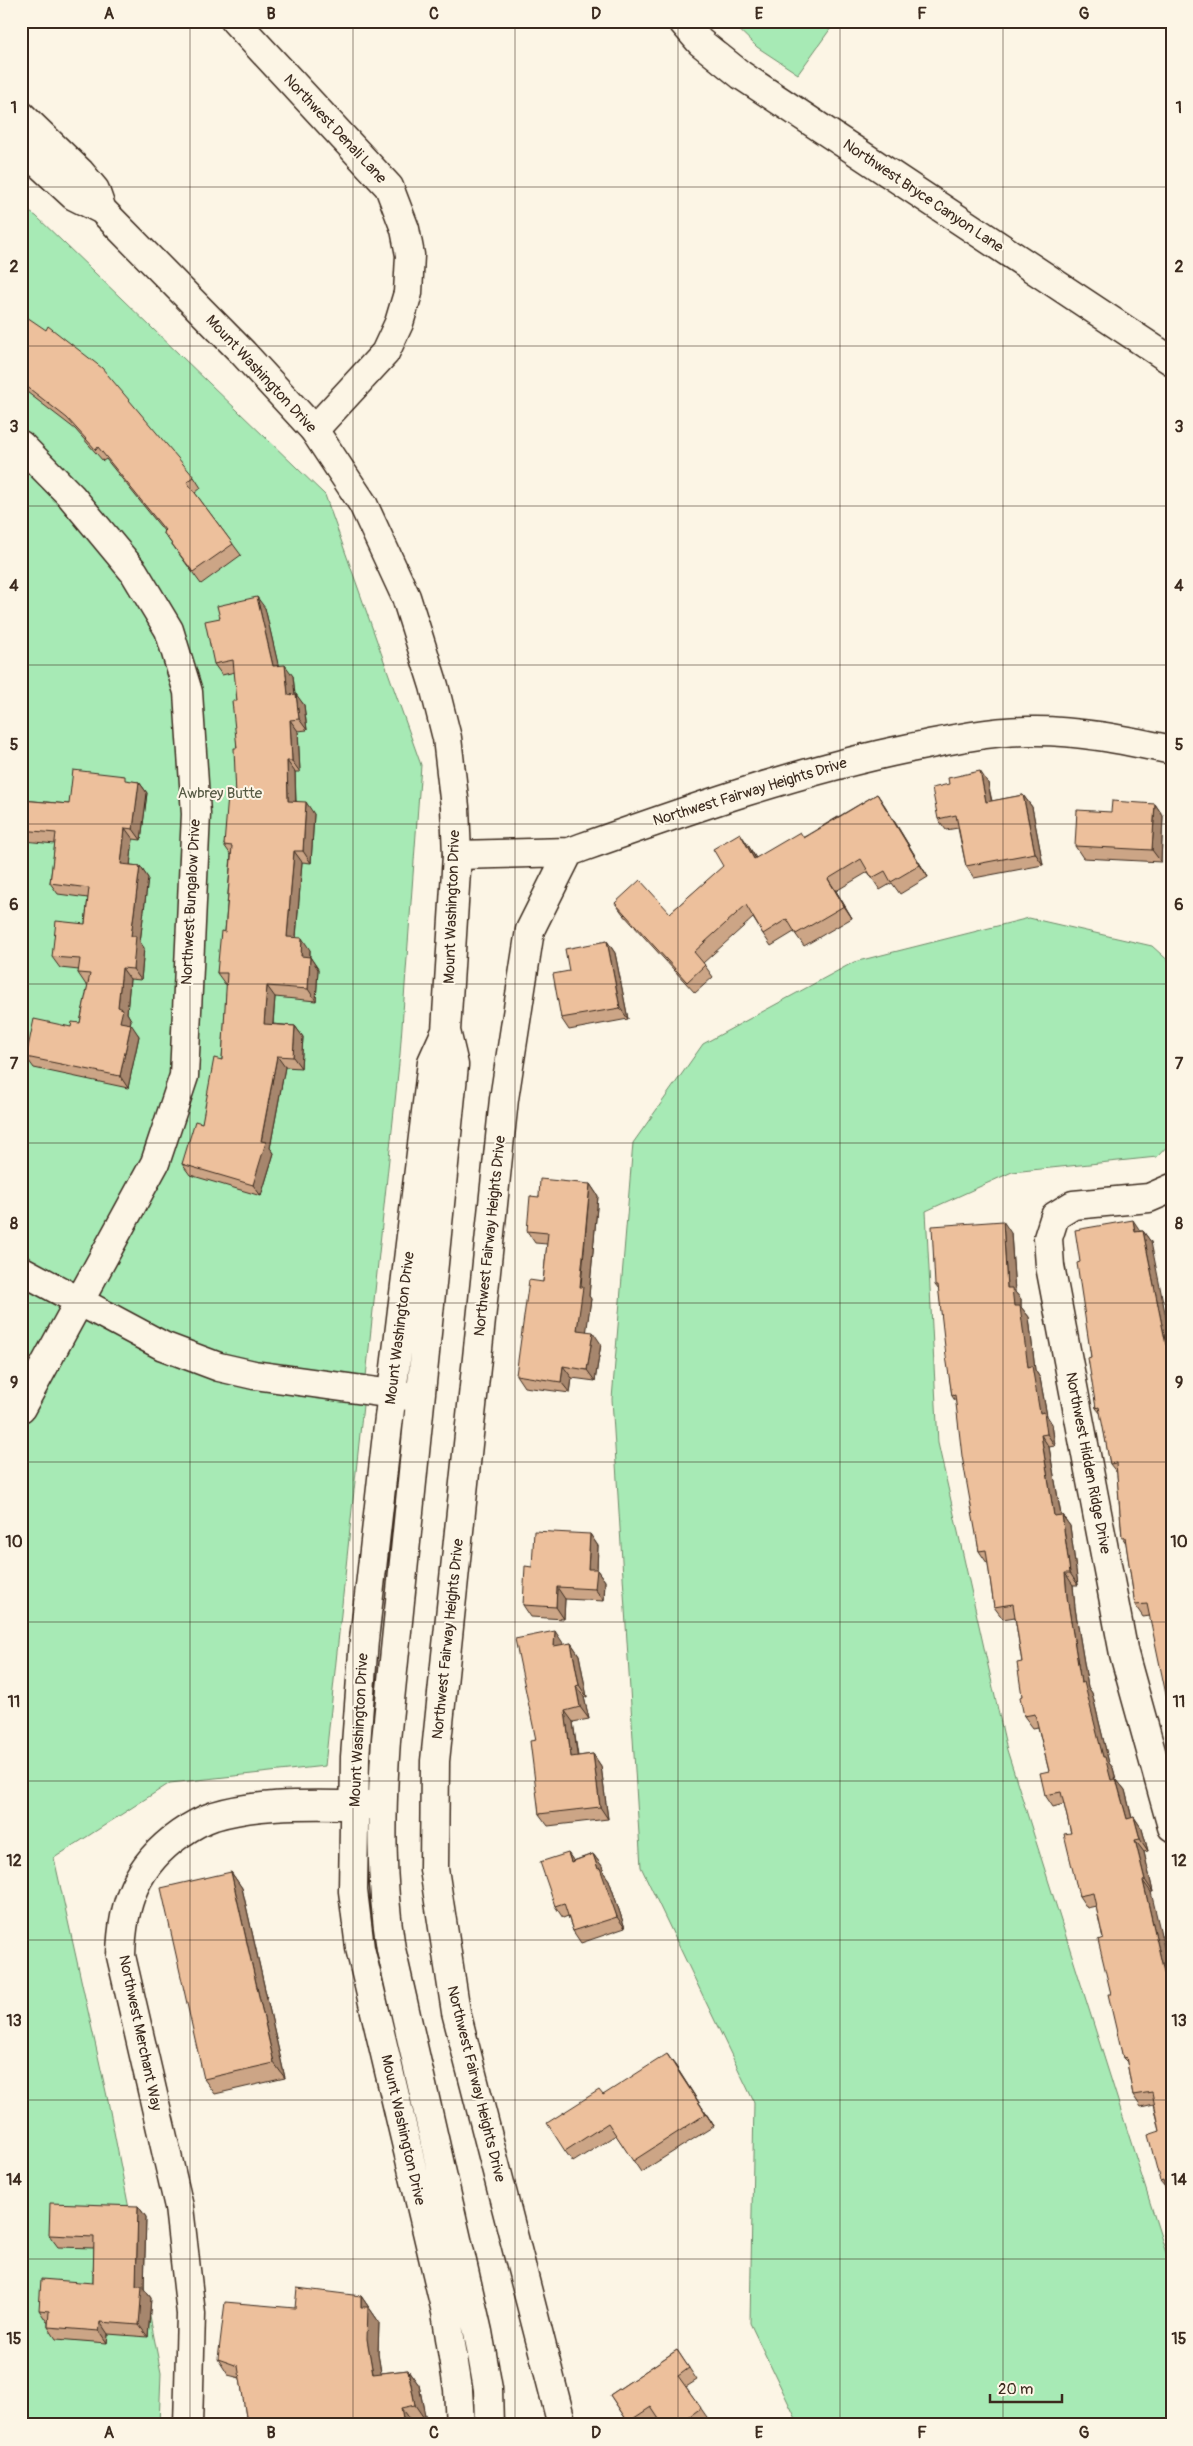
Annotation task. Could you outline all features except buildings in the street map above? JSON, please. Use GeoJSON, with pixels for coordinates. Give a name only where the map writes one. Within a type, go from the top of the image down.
{"type":"FeatureCollection","features":[{"type":"Feature","properties":{"kind":"street","name":"Northwest Denali Lane"},"geometry":{"type":"LineString","coordinates":[[235,21],[389,187],[405,229],[410,274],[408,293],[385,353],[314,430]]}},
{"type":"Feature","properties":{"kind":"street","name":"Northwest Bryce Canyon Lane"},"geometry":{"type":"LineString","coordinates":[[682,21],[700,42],[741,75],[1172,361]]}},
{"type":"Feature","properties":{"kind":"street","name":"Mount Washington Drive"},"geometry":{"type":"LineString","coordinates":[[21,115],[80,172],[95,190],[102,210]]}},
{"type":"Feature","properties":{"kind":"street","name":"Mount Washington Drive"},"geometry":{"type":"LineString","coordinates":[[21,147],[74,196],[102,210],[243,353],[314,430],[363,504],[406,597],[434,686],[447,738],[455,807],[457,855],[446,1031],[454,1065],[381,1805],[382,1870],[384,1909],[391,1949],[478,2332],[488,2389],[489,2425]]}},
{"type":"Feature","properties":{"kind":"street","name":"Northwest Bungalow Drive"},"geometry":{"type":"LineString","coordinates":[[21,445],[71,496],[134,572],[169,630],[188,692],[196,814],[184,1076],[155,1163],[21,1408]]}},
{"type":"Feature","properties":{"kind":"street","name":"Northwest Fairway Heights Drive"},"geometry":{"type":"LineString","coordinates":[[457,855],[570,852],[746,790],[848,760],[955,738],[1028,731],[1075,732],[1172,750]]}},
{"type":"Feature","properties":{"kind":"street","name":"Northwest Fairway Heights Drive"},"geometry":{"type":"LineString","coordinates":[[562,2425],[456,2012],[434,1869],[435,1761],[504,1099],[530,930],[570,852]]}},
{"type":"Feature","properties":{"kind":"street","name":"Mount Washington Drive"},"geometry":{"type":"LineString","coordinates":[[446,1031],[432,1062],[364,1640],[355,1757],[353,1890],[360,1948],[446,2312],[458,2389],[460,2425]]}},
{"type":"Feature","properties":{"kind":"street","name":"Northwest Hidden Ridge Drive"},"geometry":{"type":"LineString","coordinates":[[1172,1188],[1149,1198],[1072,1205],[1055,1216],[1048,1238],[1050,1266],[1124,1654],[1172,1827]]}},
{"type":"Feature","properties":{"kind":"street"},"geometry":{"type":"LineString","coordinates":[[21,1270],[163,1346],[219,1367],[422,1398]]}},
{"type":"Feature","properties":{"kind":"street","name":"Northwest Merchant Way"},"geometry":{"type":"LineString","coordinates":[[188,2425],[191,2314],[178,2207],[121,1956],[122,1928],[132,1892],[142,1872],[160,1848],[187,1829],[213,1816],[255,1808],[381,1805]]}},
{"type":"Feature","properties":{"kind":"green space"},"geometry":{"type":"Polygon","coordinates":[[[730,21],[836,21],[798,74],[757,47],[730,21]]]}},
{"type":"Feature","properties":{"kind":"green space","name":"Awbrey Butte"},"geometry":{"type":"Polygon","coordinates":[[[21,207],[36,216],[325,495],[421,765],[400,1054],[325,1766],[170,1783],[54,1858],[108,2101],[161,2373],[159,2425],[21,2425],[21,207]]]}},
{"type":"Feature","properties":{"kind":"green space"},"geometry":{"type":"Polygon","coordinates":[[[1029,918],[1152,946],[1172,964],[1172,1141],[1157,1157],[1012,1172],[926,1211],[938,1443],[1007,1750],[1172,2272],[1172,2425],[799,2425],[750,2323],[754,2102],[641,1867],[612,1399],[633,1143],[703,1044],[854,962],[1029,918]]]}}]}
